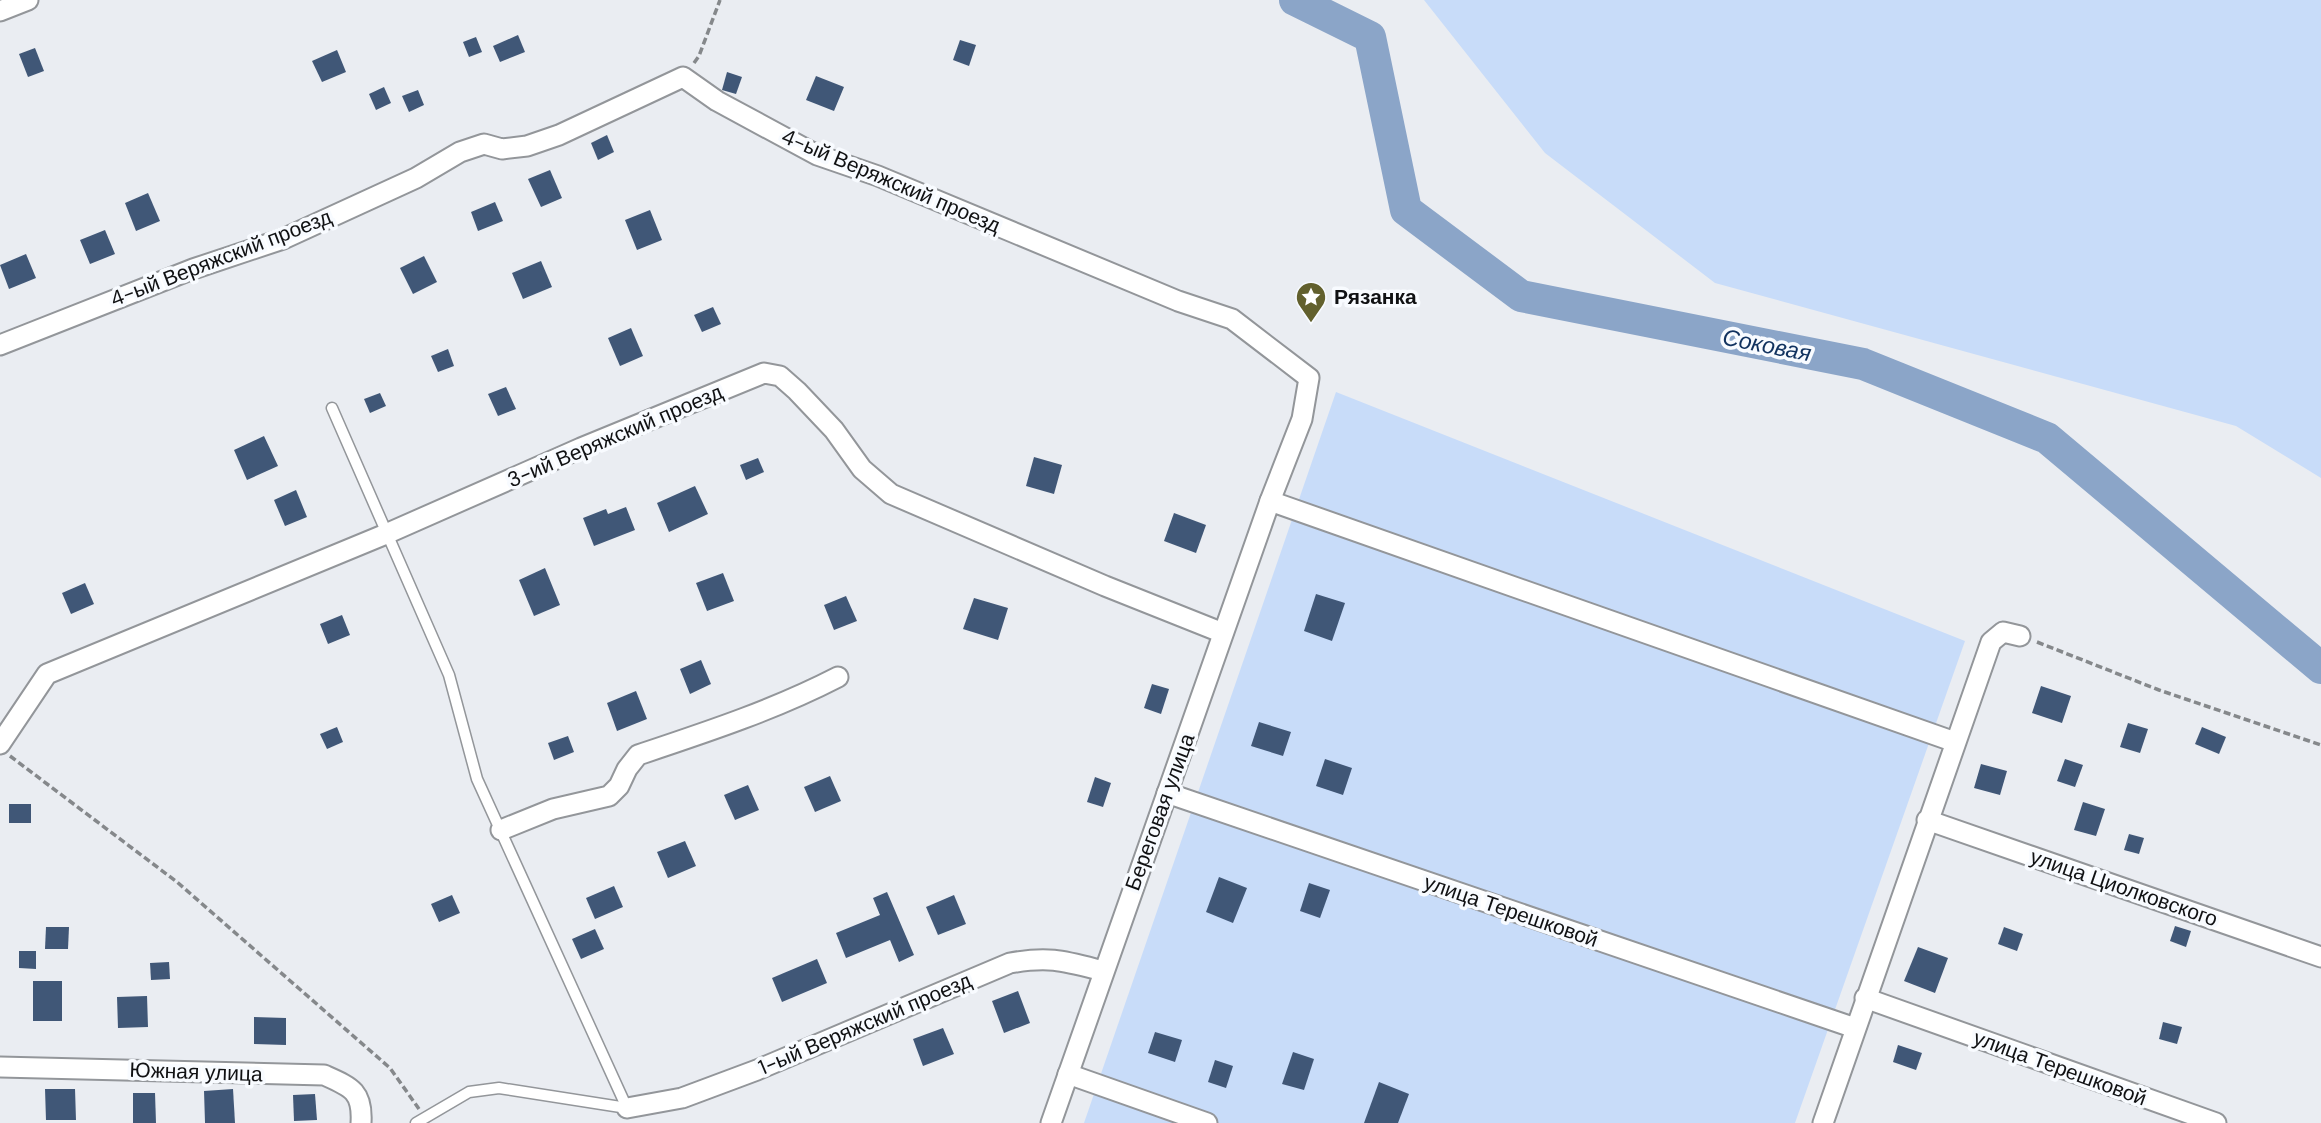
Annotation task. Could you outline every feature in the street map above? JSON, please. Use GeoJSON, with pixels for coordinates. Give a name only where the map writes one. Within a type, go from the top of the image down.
{"type":"FeatureCollection","features":[{"type":"Feature","properties":{"kind":"street"},"geometry":{"type":"LineString","coordinates":[[0,11],[29,0]]}},
{"type":"Feature","properties":{"kind":"street","name":"4-ый Веряжский проезд"},"geometry":{"type":"LineString","coordinates":[[0,345],[169,278],[283,239],[416,178],[460,152],[484,144],[502,149],[527,146],[559,135],[683,77],[717,102],[817,155],[878,176],[1178,301],[1232,319],[1308,378],[1302,419],[1270,501]]}},
{"type":"Feature","properties":{"kind":"street","name":"3-ий Веряжский проезд"},"geometry":{"type":"LineString","coordinates":[[0,746],[47,674],[386,534],[582,448],[764,373],[780,376],[797,391],[834,430],[862,469],[891,494],[1105,586],[1223,633]]}},
{"type":"Feature","properties":{"kind":"street"},"geometry":{"type":"LineString","coordinates":[[1270,501],[1955,742]]}},
{"type":"Feature","properties":{"kind":"street","name":"Береговая улица"},"geometry":{"type":"LineString","coordinates":[[1051,1123],[1270,501]]}},
{"type":"Feature","properties":{"kind":"street"},"geometry":{"type":"LineString","coordinates":[[1823,1123],[1991,642],[2003,632],[2020,636]]}},
{"type":"Feature","properties":{"kind":"street"},"geometry":{"type":"LineString","coordinates":[[501,830],[553,809],[609,796],[619,786],[627,769],[639,755],[743,720],[838,677]]}},
{"type":"Feature","properties":{"kind":"street","name":"улица Терешковой"},"geometry":{"type":"LineString","coordinates":[[1167,793],[1855,1028]]}},
{"type":"Feature","properties":{"kind":"street","name":"улица Циолковского"},"geometry":{"type":"LineString","coordinates":[[1927,820],[2321,957]]}},
{"type":"Feature","properties":{"kind":"street","name":"1-ый Веряжский проезд"},"geometry":{"type":"LineString","coordinates":[[627,1108],[682,1098],[744,1075],[1010,963],[1039,958],[1063,960],[1103,971]]}},
{"type":"Feature","properties":{"kind":"street","name":"улица Терешковой"},"geometry":{"type":"LineString","coordinates":[[1865,999],[2216,1123]]}},
{"type":"Feature","properties":{"kind":"street","name":"Южная улица"},"geometry":{"type":"LineString","coordinates":[[0,1068],[324,1075],[350,1086],[361,1101],[362,1123]]}},
{"type":"Feature","properties":{"kind":"street"},"geometry":{"type":"LineString","coordinates":[[1068,1074],[1207,1123]]}},
{"type":"Feature","properties":{"kind":"lane"},"geometry":{"type":"LineString","coordinates":[[332,408],[449,675],[477,779],[627,1108]]}},
{"type":"Feature","properties":{"kind":"lane"},"geometry":{"type":"LineString","coordinates":[[421,1121],[469,1092],[499,1088],[627,1108]]}},
{"type":"Feature","properties":{"kind":"path"},"geometry":{"type":"LineString","coordinates":[[683,77],[699,57],[720,0]]}},
{"type":"Feature","properties":{"kind":"path"},"geometry":{"type":"LineString","coordinates":[[2020,636],[2159,690],[2321,745]]}},
{"type":"Feature","properties":{"kind":"path"},"geometry":{"type":"LineString","coordinates":[[0,746],[177,882],[390,1068],[421,1121]]}},
{"type":"Feature","properties":{"kind":"shaded area"},"geometry":{"type":"Polygon","coordinates":[[[1424,0],[2321,0],[2321,478],[2236,426],[1715,283],[1545,153],[1424,0]]]}},
{"type":"Feature","properties":{"kind":"shaded area"},"geometry":{"type":"Polygon","coordinates":[[[1336,392],[1965,641],[1795,1123],[1084,1123],[1336,392]]]}},
{"type":"Feature","properties":{"kind":"building"},"geometry":{"type":"Polygon","coordinates":[[[518,35],[525,52],[500,62],[493,46],[518,35]]]}},
{"type":"Feature","properties":{"kind":"building"},"geometry":{"type":"Polygon","coordinates":[[[476,37],[482,52],[469,57],[463,42],[476,37]]]}},
{"type":"Feature","properties":{"kind":"building"},"geometry":{"type":"Polygon","coordinates":[[[960,40],[976,45],[969,66],[953,60],[960,40]]]}},
{"type":"Feature","properties":{"kind":"building"},"geometry":{"type":"Polygon","coordinates":[[[35,48],[44,71],[28,77],[19,54],[35,48]]]}},
{"type":"Feature","properties":{"kind":"building"},"geometry":{"type":"Polygon","coordinates":[[[337,50],[346,72],[322,82],[312,61],[337,50]]]}},
{"type":"Feature","properties":{"kind":"building"},"geometry":{"type":"Polygon","coordinates":[[[727,72],[742,77],[736,94],[722,90],[727,72]]]}},
{"type":"Feature","properties":{"kind":"building"},"geometry":{"type":"Polygon","coordinates":[[[816,76],[844,87],[834,111],[806,100],[816,76]]]}},
{"type":"Feature","properties":{"kind":"building"},"geometry":{"type":"Polygon","coordinates":[[[384,87],[391,103],[376,110],[369,94],[384,87]]]}},
{"type":"Feature","properties":{"kind":"building"},"geometry":{"type":"Polygon","coordinates":[[[418,90],[424,105],[409,112],[402,96],[418,90]]]}},
{"type":"Feature","properties":{"kind":"building"},"geometry":{"type":"Polygon","coordinates":[[[607,135],[614,152],[598,160],[591,143],[607,135]]]}},
{"type":"Feature","properties":{"kind":"building"},"geometry":{"type":"Polygon","coordinates":[[[550,170],[562,198],[541,207],[528,179],[550,170]]]}},
{"type":"Feature","properties":{"kind":"building"},"geometry":{"type":"Polygon","coordinates":[[[148,193],[160,221],[136,231],[125,203],[148,193]]]}},
{"type":"Feature","properties":{"kind":"building"},"geometry":{"type":"Polygon","coordinates":[[[495,202],[503,221],[478,231],[471,212],[495,202]]]}},
{"type":"Feature","properties":{"kind":"building"},"geometry":{"type":"Polygon","coordinates":[[[650,210],[662,240],[637,250],[625,220],[650,210]]]}},
{"type":"Feature","properties":{"kind":"building"},"geometry":{"type":"Polygon","coordinates":[[[105,230],[115,254],[90,264],[80,240],[105,230]]]}},
{"type":"Feature","properties":{"kind":"building"},"geometry":{"type":"Polygon","coordinates":[[[26,254],[36,278],[9,289],[0,265],[26,254]]]}},
{"type":"Feature","properties":{"kind":"building"},"geometry":{"type":"Polygon","coordinates":[[[424,256],[437,282],[413,294],[400,268],[424,256]]]}},
{"type":"Feature","properties":{"kind":"building"},"geometry":{"type":"Polygon","coordinates":[[[541,261],[552,287],[523,299],[512,273],[541,261]]]}},
{"type":"Feature","properties":{"kind":"building"},"geometry":{"type":"Polygon","coordinates":[[[713,307],[721,324],[702,332],[694,315],[713,307]]]}},
{"type":"Feature","properties":{"kind":"building"},"geometry":{"type":"Polygon","coordinates":[[[631,328],[643,356],[620,366],[608,338],[631,328]]]}},
{"type":"Feature","properties":{"kind":"building"},"geometry":{"type":"Polygon","coordinates":[[[448,349],[454,366],[438,372],[431,356],[448,349]]]}},
{"type":"Feature","properties":{"kind":"building"},"geometry":{"type":"Polygon","coordinates":[[[506,387],[516,409],[498,416],[488,394],[506,387]]]}},
{"type":"Feature","properties":{"kind":"building"},"geometry":{"type":"Polygon","coordinates":[[[380,393],[386,406],[370,413],[364,399],[380,393]]]}},
{"type":"Feature","properties":{"kind":"building"},"geometry":{"type":"Polygon","coordinates":[[[264,436],[278,466],[247,480],[234,450],[264,436]]]}},
{"type":"Feature","properties":{"kind":"building"},"geometry":{"type":"Polygon","coordinates":[[[1034,457],[1062,465],[1054,494],[1026,486],[1034,457]]]}},
{"type":"Feature","properties":{"kind":"building"},"geometry":{"type":"Polygon","coordinates":[[[758,458],[764,472],[746,480],[740,465],[758,458]]]}},
{"type":"Feature","properties":{"kind":"building"},"geometry":{"type":"Polygon","coordinates":[[[695,486],[708,514],[669,532],[657,503],[695,486]]]}},
{"type":"Feature","properties":{"kind":"building"},"geometry":{"type":"Polygon","coordinates":[[[296,490],[307,517],[285,526],[274,500],[296,490]]]}},
{"type":"Feature","properties":{"kind":"building"},"geometry":{"type":"Polygon","coordinates":[[[626,507],[635,530],[594,546],[583,518],[606,509],[608,514],[626,507]]]}},
{"type":"Feature","properties":{"kind":"building"},"geometry":{"type":"Polygon","coordinates":[[[1174,513],[1206,525],[1196,553],[1164,541],[1174,513]]]}},
{"type":"Feature","properties":{"kind":"building"},"geometry":{"type":"Polygon","coordinates":[[[545,568],[560,605],[534,616],[519,580],[545,568]]]}},
{"type":"Feature","properties":{"kind":"building"},"geometry":{"type":"Polygon","coordinates":[[[723,573],[734,601],[707,611],[696,583],[723,573]]]}},
{"type":"Feature","properties":{"kind":"building"},"geometry":{"type":"Polygon","coordinates":[[[85,583],[94,604],[71,614],[62,593],[85,583]]]}},
{"type":"Feature","properties":{"kind":"building"},"geometry":{"type":"Polygon","coordinates":[[[1316,594],[1345,603],[1332,641],[1304,631],[1316,594]]]}},
{"type":"Feature","properties":{"kind":"building"},"geometry":{"type":"Polygon","coordinates":[[[846,596],[857,621],[834,630],[824,605],[846,596]]]}},
{"type":"Feature","properties":{"kind":"building"},"geometry":{"type":"Polygon","coordinates":[[[974,598],[1008,608],[998,640],[963,629],[974,598]]]}},
{"type":"Feature","properties":{"kind":"building"},"geometry":{"type":"Polygon","coordinates":[[[342,615],[350,635],[328,644],[320,624],[342,615]]]}},
{"type":"Feature","properties":{"kind":"building"},"geometry":{"type":"Polygon","coordinates":[[[701,660],[711,684],[690,694],[680,669],[701,660]]]}},
{"type":"Feature","properties":{"kind":"building"},"geometry":{"type":"Polygon","coordinates":[[[1152,684],[1169,689],[1161,714],[1144,708],[1152,684]]]}},
{"type":"Feature","properties":{"kind":"building"},"geometry":{"type":"Polygon","coordinates":[[[2041,686],[2071,696],[2062,723],[2032,713],[2041,686]]]}},
{"type":"Feature","properties":{"kind":"building"},"geometry":{"type":"Polygon","coordinates":[[[636,691],[647,719],[617,731],[607,703],[636,691]]]}},
{"type":"Feature","properties":{"kind":"building"},"geometry":{"type":"Polygon","coordinates":[[[1259,722],[1291,732],[1283,756],[1251,746],[1259,722]]]}},
{"type":"Feature","properties":{"kind":"building"},"geometry":{"type":"Polygon","coordinates":[[[2128,723],[2148,729],[2140,753],[2120,747],[2128,723]]]}},
{"type":"Feature","properties":{"kind":"building"},"geometry":{"type":"Polygon","coordinates":[[[337,727],[343,742],[327,749],[320,734],[337,727]]]}},
{"type":"Feature","properties":{"kind":"building"},"geometry":{"type":"Polygon","coordinates":[[[2202,727],[2226,737],[2219,754],[2195,744],[2202,727]]]}},
{"type":"Feature","properties":{"kind":"building"},"geometry":{"type":"Polygon","coordinates":[[[568,736],[574,752],[554,760],[548,743],[568,736]]]}},
{"type":"Feature","properties":{"kind":"building"},"geometry":{"type":"Polygon","coordinates":[[[1325,759],[1352,768],[1343,795],[1316,786],[1325,759]]]}},
{"type":"Feature","properties":{"kind":"building"},"geometry":{"type":"Polygon","coordinates":[[[2065,759],[2083,765],[2075,787],[2057,781],[2065,759]]]}},
{"type":"Feature","properties":{"kind":"building"},"geometry":{"type":"Polygon","coordinates":[[[1981,764],[2007,771],[2000,795],[1974,788],[1981,764]]]}},
{"type":"Feature","properties":{"kind":"building"},"geometry":{"type":"Polygon","coordinates":[[[830,776],[841,801],[815,812],[804,787],[830,776]]]}},
{"type":"Feature","properties":{"kind":"building"},"geometry":{"type":"Polygon","coordinates":[[[1095,777],[1111,783],[1103,807],[1087,802],[1095,777]]]}},
{"type":"Feature","properties":{"kind":"building"},"geometry":{"type":"Polygon","coordinates":[[[748,785],[759,810],[735,820],[724,795],[748,785]]]}},
{"type":"Feature","properties":{"kind":"building"},"geometry":{"type":"Polygon","coordinates":[[[2083,802],[2105,809],[2096,836],[2074,830],[2083,802]]]}},
{"type":"Feature","properties":{"kind":"building"},"geometry":{"type":"Polygon","coordinates":[[[9,804],[31,804],[31,823],[9,823],[9,804]]]}},
{"type":"Feature","properties":{"kind":"building"},"geometry":{"type":"Polygon","coordinates":[[[2129,834],[2144,838],[2139,854],[2124,850],[2129,834]]]}},
{"type":"Feature","properties":{"kind":"building"},"geometry":{"type":"Polygon","coordinates":[[[685,841],[696,866],[668,878],[657,852],[685,841]]]}},
{"type":"Feature","properties":{"kind":"building"},"geometry":{"type":"Polygon","coordinates":[[[1219,877],[1247,888],[1233,923],[1206,912],[1219,877]]]}},
{"type":"Feature","properties":{"kind":"building"},"geometry":{"type":"Polygon","coordinates":[[[1309,883],[1330,890],[1320,918],[1300,911],[1309,883]]]}},
{"type":"Feature","properties":{"kind":"building"},"geometry":{"type":"Polygon","coordinates":[[[614,886],[623,907],[595,919],[586,898],[614,886]]]}},
{"type":"Feature","properties":{"kind":"building"},"geometry":{"type":"Polygon","coordinates":[[[887,892],[914,955],[899,962],[890,940],[846,958],[836,933],[880,915],[873,898],[887,892]]]}},
{"type":"Feature","properties":{"kind":"building"},"geometry":{"type":"Polygon","coordinates":[[[452,895],[460,913],[439,922],[431,904],[452,895]]]}},
{"type":"Feature","properties":{"kind":"building"},"geometry":{"type":"Polygon","coordinates":[[[954,895],[966,924],[938,935],[926,907],[954,895]]]}},
{"type":"Feature","properties":{"kind":"building"},"geometry":{"type":"Polygon","coordinates":[[[2175,926],[2191,931],[2186,947],[2170,941],[2175,926]]]}},
{"type":"Feature","properties":{"kind":"building"},"geometry":{"type":"Polygon","coordinates":[[[46,927],[69,927],[68,949],[45,949],[46,927]]]}},
{"type":"Feature","properties":{"kind":"building"},"geometry":{"type":"Polygon","coordinates":[[[2004,927],[2023,934],[2017,951],[1998,944],[2004,927]]]}},
{"type":"Feature","properties":{"kind":"building"},"geometry":{"type":"Polygon","coordinates":[[[595,929],[604,949],[581,959],[572,939],[595,929]]]}},
{"type":"Feature","properties":{"kind":"building"},"geometry":{"type":"Polygon","coordinates":[[[1918,947],[1948,958],[1935,993],[1904,981],[1918,947]]]}},
{"type":"Feature","properties":{"kind":"building"},"geometry":{"type":"Polygon","coordinates":[[[19,951],[36,951],[36,969],[19,968],[19,951]]]}},
{"type":"Feature","properties":{"kind":"building"},"geometry":{"type":"Polygon","coordinates":[[[817,959],[827,983],[782,1002],[772,978],[817,959]]]}},
{"type":"Feature","properties":{"kind":"building"},"geometry":{"type":"Polygon","coordinates":[[[169,962],[170,979],[151,980],[150,963],[169,962]]]}},
{"type":"Feature","properties":{"kind":"building"},"geometry":{"type":"Polygon","coordinates":[[[33,981],[62,981],[62,1021],[33,1021],[33,981]]]}},
{"type":"Feature","properties":{"kind":"building"},"geometry":{"type":"Polygon","coordinates":[[[1018,991],[1030,1023],[1004,1033],[992,1001],[1018,991]]]}},
{"type":"Feature","properties":{"kind":"building"},"geometry":{"type":"Polygon","coordinates":[[[147,996],[148,1027],[118,1028],[117,997],[147,996]]]}},
{"type":"Feature","properties":{"kind":"building"},"geometry":{"type":"Polygon","coordinates":[[[254,1017],[286,1018],[286,1045],[254,1044],[254,1017]]]}},
{"type":"Feature","properties":{"kind":"building"},"geometry":{"type":"Polygon","coordinates":[[[2163,1022],[2182,1027],[2177,1044],[2159,1039],[2163,1022]]]}},
{"type":"Feature","properties":{"kind":"building"},"geometry":{"type":"Polygon","coordinates":[[[943,1028],[954,1054],[923,1066],[913,1039],[943,1028]]]}},
{"type":"Feature","properties":{"kind":"building"},"geometry":{"type":"Polygon","coordinates":[[[1155,1032],[1182,1040],[1175,1062],[1148,1053],[1155,1032]]]}},
{"type":"Feature","properties":{"kind":"building"},"geometry":{"type":"Polygon","coordinates":[[[1898,1045],[1922,1053],[1916,1070],[1893,1062],[1898,1045]]]}},
{"type":"Feature","properties":{"kind":"building"},"geometry":{"type":"Polygon","coordinates":[[[1293,1052],[1314,1059],[1304,1090],[1282,1084],[1293,1052]]]}},
{"type":"Feature","properties":{"kind":"building"},"geometry":{"type":"Polygon","coordinates":[[[1215,1060],[1233,1066],[1226,1088],[1208,1082],[1215,1060]]]}},
{"type":"Feature","properties":{"kind":"building"},"geometry":{"type":"Polygon","coordinates":[[[1379,1082],[1409,1094],[1398,1123],[1364,1123],[1379,1082]]]}},
{"type":"Feature","properties":{"kind":"building"},"geometry":{"type":"Polygon","coordinates":[[[45,1089],[75,1089],[76,1120],[46,1120],[45,1089]]]}},
{"type":"Feature","properties":{"kind":"building"},"geometry":{"type":"Polygon","coordinates":[[[233,1089],[235,1123],[205,1123],[204,1091],[233,1089]]]}},
{"type":"Feature","properties":{"kind":"building"},"geometry":{"type":"Polygon","coordinates":[[[133,1093],[155,1093],[156,1123],[133,1123],[133,1093]]]}},
{"type":"Feature","properties":{"kind":"building"},"geometry":{"type":"Polygon","coordinates":[[[315,1094],[317,1120],[294,1121],[293,1095],[315,1094]]]}},
{"type":"Feature","properties":{"kind":"waterway","name":"Соковая"},"geometry":{"type":"LineString","coordinates":[[1295,0],[1370,37],[1406,210],[1521,296],[1863,364],[2047,438],[2321,668]]}},
{"type":"Feature","properties":{"kind":"place","name":"Рязанка"},"geometry":{"type":"Point","coordinates":[1311,324]}}]}
